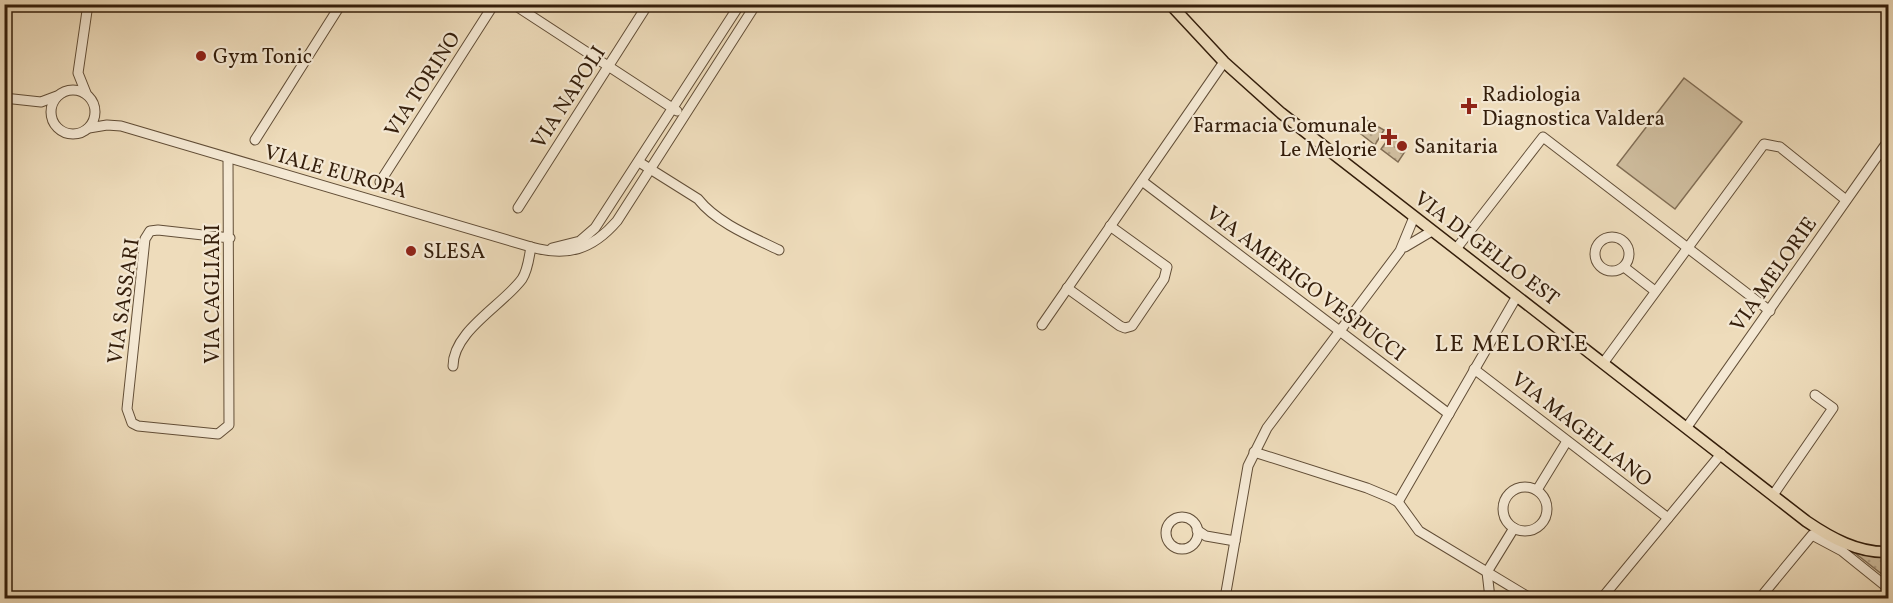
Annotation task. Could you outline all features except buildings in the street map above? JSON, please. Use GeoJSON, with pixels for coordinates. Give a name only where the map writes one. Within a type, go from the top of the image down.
{"type":"FeatureCollection","features":[{"type":"Feature","properties":{"kind":"main road","name":"VIA DI GELLO EST"},"geometry":{"type":"LineString","coordinates":[[1170,4],[1224,62],[1290,119],[1812,525],[1836,539],[1864,550],[1888,552]]}},
{"type":"Feature","properties":{"kind":"street"},"geometry":{"type":"LineString","coordinates":[[51,117],[52,104],[72,85],[78,74],[88,4]]}},
{"type":"Feature","properties":{"kind":"street"},"geometry":{"type":"LineString","coordinates":[[255,140],[341,4]]}},
{"type":"Feature","properties":{"kind":"street","name":"VIA TORINO"},"geometry":{"type":"LineString","coordinates":[[380,182],[494,4]]}},
{"type":"Feature","properties":{"kind":"street"},"geometry":{"type":"LineString","coordinates":[[513,4],[684,116]]}},
{"type":"Feature","properties":{"kind":"street","name":"VIA NAPOLI"},"geometry":{"type":"LineString","coordinates":[[518,208],[648,4]]}},
{"type":"Feature","properties":{"kind":"street","name":"VIALE EUROPA"},"geometry":{"type":"LineString","coordinates":[[541,250],[575,243],[589,234],[639,162],[740,4]]}},
{"type":"Feature","properties":{"kind":"street","name":"VIALE EUROPA"},"geometry":{"type":"LineString","coordinates":[[4,98],[46,101],[75,89],[86,93],[105,118],[121,126],[541,250],[572,252],[594,243],[617,221],[756,4]]}},
{"type":"Feature","properties":{"kind":"street"},"geometry":{"type":"LineString","coordinates":[[1042,325],[1224,62]]}},
{"type":"Feature","properties":{"kind":"street"},"geometry":{"type":"LineString","coordinates":[[78,74],[86,93]]}},
{"type":"Feature","properties":{"kind":"street","name":"VIALE EUROPA"},"geometry":{"type":"LineString","coordinates":[[26,101],[46,111],[55,125],[64,132],[77,134],[89,128],[107,125],[121,126]]}},
{"type":"Feature","properties":{"kind":"street"},"geometry":{"type":"LineString","coordinates":[[89,128],[95,118],[95,107]]}},
{"type":"Feature","properties":{"kind":"street"},"geometry":{"type":"LineString","coordinates":[[1456,249],[1543,137],[1770,311]]}},
{"type":"Feature","properties":{"kind":"street","name":"VIA MELORIE"},"geometry":{"type":"LineString","coordinates":[[1687,427],[1888,141]]}},
{"type":"Feature","properties":{"kind":"street"},"geometry":{"type":"LineString","coordinates":[[1604,362],[1764,144],[1780,147],[1846,200]]}},
{"type":"Feature","properties":{"kind":"street","name":"VIA CAGLIARI"},"geometry":{"type":"LineString","coordinates":[[227,429],[230,419],[228,158]]}},
{"type":"Feature","properties":{"kind":"street"},"geometry":{"type":"LineString","coordinates":[[639,162],[734,227],[779,250]]}},
{"type":"Feature","properties":{"kind":"street","name":"VIA AMERIGO VESPUCCI"},"geometry":{"type":"LineString","coordinates":[[1142,181],[1449,414]]}},
{"type":"Feature","properties":{"kind":"street"},"geometry":{"type":"LineString","coordinates":[[1401,251],[1414,217]]}},
{"type":"Feature","properties":{"kind":"street"},"geometry":{"type":"LineString","coordinates":[[1067,288],[1120,326],[1125,328],[1132,326],[1164,279],[1167,267],[1110,226]]}},
{"type":"Feature","properties":{"kind":"street","name":"VIA SASSARI"},"geometry":{"type":"LineString","coordinates":[[227,429],[218,434],[138,426],[129,419],[145,239],[150,231],[230,238]]}},
{"type":"Feature","properties":{"kind":"street"},"geometry":{"type":"LineString","coordinates":[[1225,598],[1248,466],[1267,428],[1401,251],[1414,240],[1432,231]]}},
{"type":"Feature","properties":{"kind":"street"},"geometry":{"type":"LineString","coordinates":[[453,366],[453,358],[465,337],[523,277],[531,247]]}},
{"type":"Feature","properties":{"kind":"street"},"geometry":{"type":"LineString","coordinates":[[1624,267],[1655,291]]}},
{"type":"Feature","properties":{"kind":"street"},"geometry":{"type":"LineString","coordinates":[[1398,502],[1517,296]]}},
{"type":"Feature","properties":{"kind":"street","name":"VIA MAGELLANO"},"geometry":{"type":"LineString","coordinates":[[1474,369],[1668,518]]}},
{"type":"Feature","properties":{"kind":"street"},"geometry":{"type":"LineString","coordinates":[[1773,495],[1833,408],[1815,395]]}},
{"type":"Feature","properties":{"kind":"street"},"geometry":{"type":"LineString","coordinates":[[1537,490],[1567,441]]}},
{"type":"Feature","properties":{"kind":"street"},"geometry":{"type":"LineString","coordinates":[[1254,452],[1367,488],[1398,502],[1419,531],[1530,598]]}},
{"type":"Feature","properties":{"kind":"street"},"geometry":{"type":"LineString","coordinates":[[1602,598],[1721,454]]}},
{"type":"Feature","properties":{"kind":"street"},"geometry":{"type":"LineString","coordinates":[[1527,485],[1537,490],[1547,503],[1547,512],[1533,531],[1524,532],[1514,528],[1503,518],[1503,508],[1518,487],[1527,485]]}},
{"type":"Feature","properties":{"kind":"street"},"geometry":{"type":"LineString","coordinates":[[1206,536],[1188,548],[1177,549],[1168,542],[1166,531],[1171,522],[1180,518],[1192,522],[1197,530],[1206,536],[1235,541]]}},
{"type":"Feature","properties":{"kind":"street"},"geometry":{"type":"LineString","coordinates":[[1490,598],[1486,572],[1514,528]]}},
{"type":"Feature","properties":{"kind":"street"},"geometry":{"type":"LineString","coordinates":[[1196,541],[1197,530]]}},
{"type":"Feature","properties":{"kind":"street"},"geometry":{"type":"LineString","coordinates":[[1760,598],[1812,535],[1842,551],[1888,588]]}},
{"type":"Feature","properties":{"kind":"shaded area"},"geometry":{"type":"Polygon","coordinates":[[[1684,78],[1742,122],[1675,209],[1617,165],[1684,78]]]}},
{"type":"Feature","properties":{"kind":"shaded area"},"geometry":{"type":"Polygon","coordinates":[[[1366,120],[1384,130],[1375,145],[1357,131],[1366,120]]]}},
{"type":"Feature","properties":{"kind":"shaded area"},"geometry":{"type":"Polygon","coordinates":[[[1391,135],[1408,147],[1398,162],[1381,149],[1391,135]]]}},
{"type":"Feature","properties":{"kind":"shaded area"},"geometry":{"type":"Polygon","coordinates":[[[1855,553],[1888,557],[1888,579],[1855,553]]]}},
{"type":"Feature","properties":{"kind":"place","name":"Gym Tonic"},"geometry":{"type":"Point","coordinates":[201,56]}},
{"type":"Feature","properties":{"kind":"place","name":"Radiologia Diagnostica Valdera"},"geometry":{"type":"Point","coordinates":[1469,106]}},
{"type":"Feature","properties":{"kind":"place","name":"Farmacia Comunale Le Melorie"},"geometry":{"type":"Point","coordinates":[1389,137]}},
{"type":"Feature","properties":{"kind":"place","name":"Sanitaria"},"geometry":{"type":"Point","coordinates":[1402,146]}},
{"type":"Feature","properties":{"kind":"place","name":"SLESA"},"geometry":{"type":"Point","coordinates":[411,251]}},
{"type":"Feature","properties":{"kind":"district","name":"LE MELORIE"},"geometry":{"type":"Point","coordinates":[1512,343]}}]}
